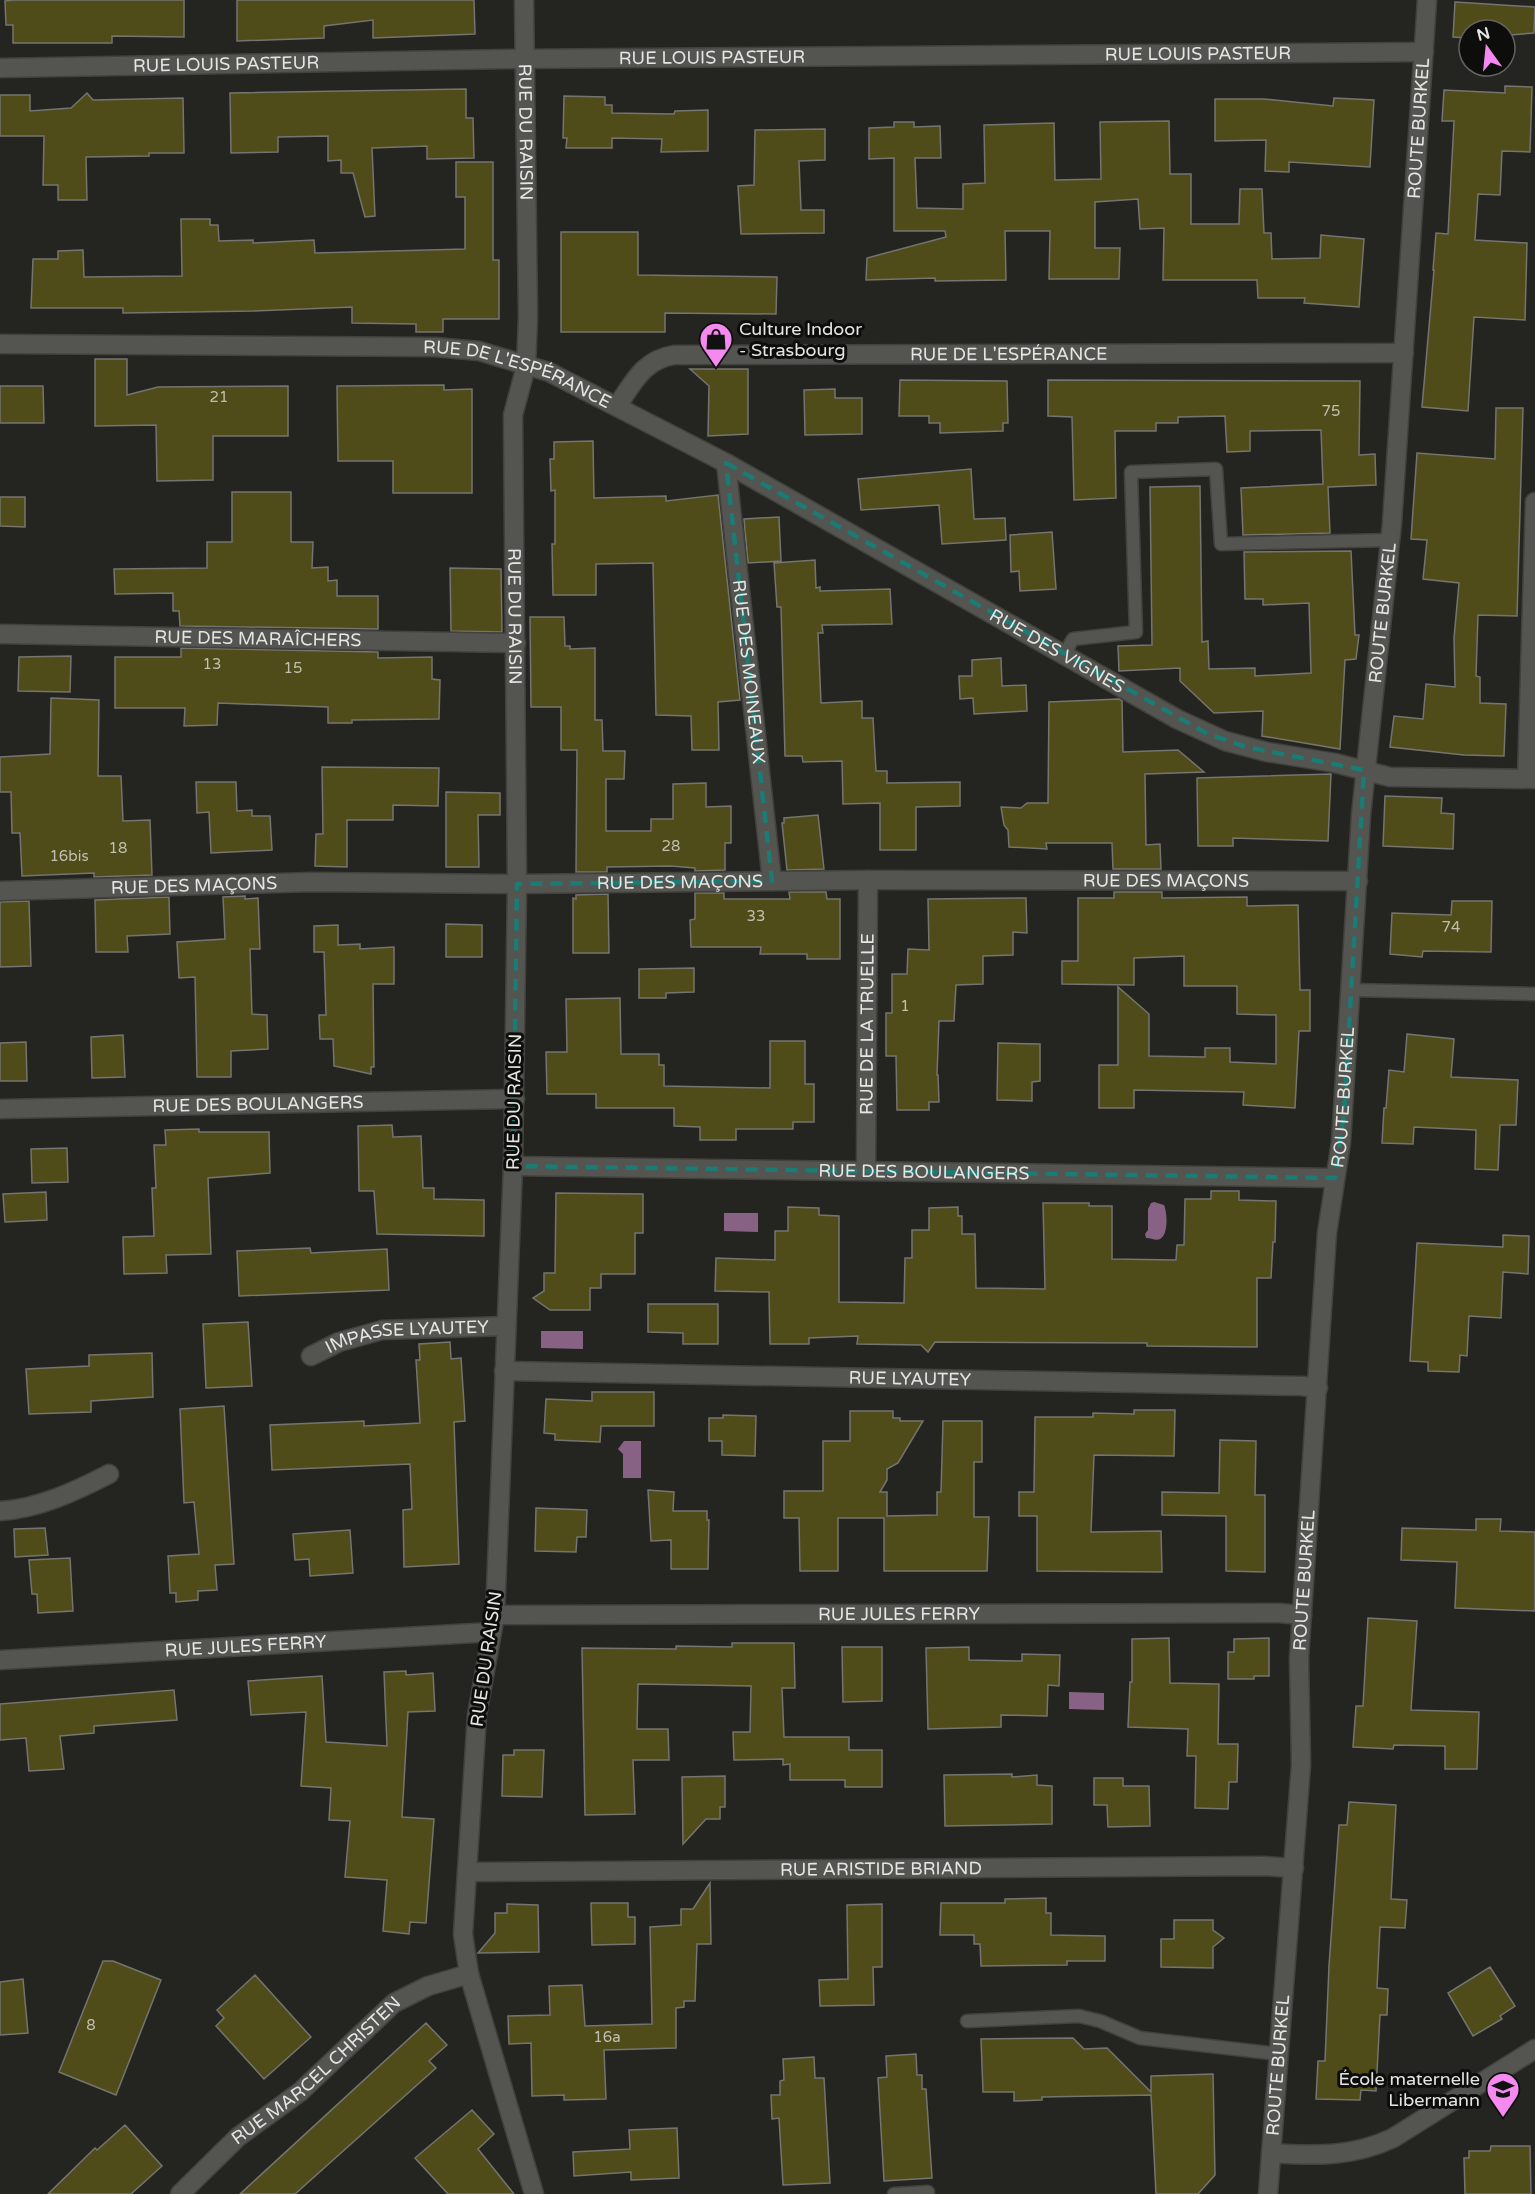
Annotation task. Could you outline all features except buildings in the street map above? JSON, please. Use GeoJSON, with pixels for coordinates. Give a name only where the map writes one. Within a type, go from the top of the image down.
{"type":"FeatureCollection","features":[{"type":"Feature","properties":{"kind":"street","name":"RUE DU RAISIN"},"geometry":{"type":"LineString","coordinates":[[524,0],[528,317],[526,366],[513,415],[517,884],[513,1166],[494,1623],[477,1715],[463,1934],[469,1974],[534,2194]]}},
{"type":"Feature","properties":{"kind":"street","name":"ROUTE BURKEL"},"geometry":{"type":"LineString","coordinates":[[1268,2194],[1302,1745],[1299,1692],[1302,1615],[1327,1233],[1341,1142],[1364,770],[1390,540],[1427,0]]}},
{"type":"Feature","properties":{"kind":"street","name":"RUE LOUIS PASTEUR"},"geometry":{"type":"LineString","coordinates":[[0,68],[524,60],[1424,52]]}},
{"type":"Feature","properties":{"kind":"street","name":"RUE DE L'ESPÉRANCE"},"geometry":{"type":"LineString","coordinates":[[0,344],[435,347],[479,351],[549,372],[617,406],[642,371],[657,359],[674,355],[1404,353]]}},
{"type":"Feature","properties":{"kind":"street","name":"RUE DES VIGNES"},"geometry":{"type":"LineString","coordinates":[[617,406],[726,463],[1177,719],[1226,741],[1267,752],[1335,762],[1390,777],[1531,778]]}},
{"type":"Feature","properties":{"kind":"street","name":"RUE DES MOINEAUX"},"geometry":{"type":"LineString","coordinates":[[726,463],[772,881]]}},
{"type":"Feature","properties":{"kind":"street"},"geometry":{"type":"LineString","coordinates":[[1531,778],[1535,502]]}},
{"type":"Feature","properties":{"kind":"street","name":"RUE DES MARAÎCHERS"},"geometry":{"type":"LineString","coordinates":[[0,634],[516,643]]}},
{"type":"Feature","properties":{"kind":"street","name":"RUE DES MAÇONS"},"geometry":{"type":"LineString","coordinates":[[0,891],[312,882],[517,884],[868,880],[1358,881]]}},
{"type":"Feature","properties":{"kind":"street","name":"RUE DE LA TRUELLE"},"geometry":{"type":"LineString","coordinates":[[866,1170],[868,880]]}},
{"type":"Feature","properties":{"kind":"street","name":"RUE DES BOULANGERS"},"geometry":{"type":"LineString","coordinates":[[0,1109],[514,1099]]}},
{"type":"Feature","properties":{"kind":"street","name":"RUE DES BOULANGERS"},"geometry":{"type":"LineString","coordinates":[[513,1166],[1335,1178]]}},
{"type":"Feature","properties":{"kind":"street","name":"IMPASSE LYAUTEY"},"geometry":{"type":"LineString","coordinates":[[311,1356],[347,1339],[382,1330],[506,1326]]}},
{"type":"Feature","properties":{"kind":"street","name":"RUE LYAUTEY"},"geometry":{"type":"LineString","coordinates":[[504,1371],[1291,1385],[1318,1388]]}},
{"type":"Feature","properties":{"kind":"street"},"geometry":{"type":"LineString","coordinates":[[0,1511],[36,1505],[84,1487],[110,1474]]}},
{"type":"Feature","properties":{"kind":"street","name":"RUE JULES FERRY"},"geometry":{"type":"LineString","coordinates":[[0,1660],[475,1631],[494,1623],[1279,1613],[1302,1615]]}},
{"type":"Feature","properties":{"kind":"street","name":"RUE ARISTIDE BRIAND"},"geometry":{"type":"LineString","coordinates":[[467,1872],[1252,1866],[1294,1868]]}},
{"type":"Feature","properties":{"kind":"street","name":"RUE MARCEL CHRISTEN"},"geometry":{"type":"LineString","coordinates":[[180,2194],[238,2137],[300,2092],[382,2012],[402,1998],[428,1986],[469,1974]]}},
{"type":"Feature","properties":{"kind":"street"},"geometry":{"type":"LineString","coordinates":[[1271,2153],[1308,2155],[1347,2153],[1378,2145],[1393,2138],[1535,2049]]}},
{"type":"Feature","properties":{"kind":"lane"},"geometry":{"type":"LineString","coordinates":[[1063,656],[1073,639],[1136,632],[1131,472],[1216,468],[1221,544],[1390,540]]}},
{"type":"Feature","properties":{"kind":"lane"},"geometry":{"type":"LineString","coordinates":[[1351,990],[1534,994]]}},
{"type":"Feature","properties":{"kind":"lane"},"geometry":{"type":"LineString","coordinates":[[967,2021],[1078,2016],[1100,2021],[1140,2038],[1279,2054]]}},
{"type":"Feature","properties":{"kind":"lane"},"geometry":{"type":"LineString","coordinates":[[894,2194],[928,2192]]}},
{"type":"Feature","properties":{"kind":"highlighted area"},"geometry":{"type":"Polygon","coordinates":[[[726,463],[1206,733],[1246,747],[1364,770],[1344,1114],[1335,1178],[513,1166],[517,884],[772,881],[726,463]]]}},
{"type":"Feature","properties":{"kind":"shaded area"},"geometry":{"type":"Polygon","coordinates":[[[1154,1202],[1164,1205],[1166,1213],[1165,1233],[1158,1240],[1146,1238],[1145,1234],[1148,1230],[1148,1209],[1154,1202]]]}},
{"type":"Feature","properties":{"kind":"shaded area"},"geometry":{"type":"Polygon","coordinates":[[[724,1213],[758,1213],[758,1232],[724,1231],[724,1213]]]}},
{"type":"Feature","properties":{"kind":"shaded area"},"geometry":{"type":"Polygon","coordinates":[[[541,1331],[583,1331],[583,1349],[541,1348],[541,1331]]]}},
{"type":"Feature","properties":{"kind":"shaded area"},"geometry":{"type":"Polygon","coordinates":[[[624,1441],[641,1441],[641,1478],[623,1478],[623,1454],[618,1449],[624,1441]]]}},
{"type":"Feature","properties":{"kind":"shaded area"},"geometry":{"type":"Polygon","coordinates":[[[1069,1692],[1104,1693],[1104,1710],[1069,1709],[1069,1692]]]}},
{"type":"Feature","properties":{"kind":"place","name":"Culture Indoor - Strasbourg"},"geometry":{"type":"Point","coordinates":[716,368]}},
{"type":"Feature","properties":{"kind":"place","name":"École maternelle Libermann"},"geometry":{"type":"Point","coordinates":[1503,2118]}}]}
